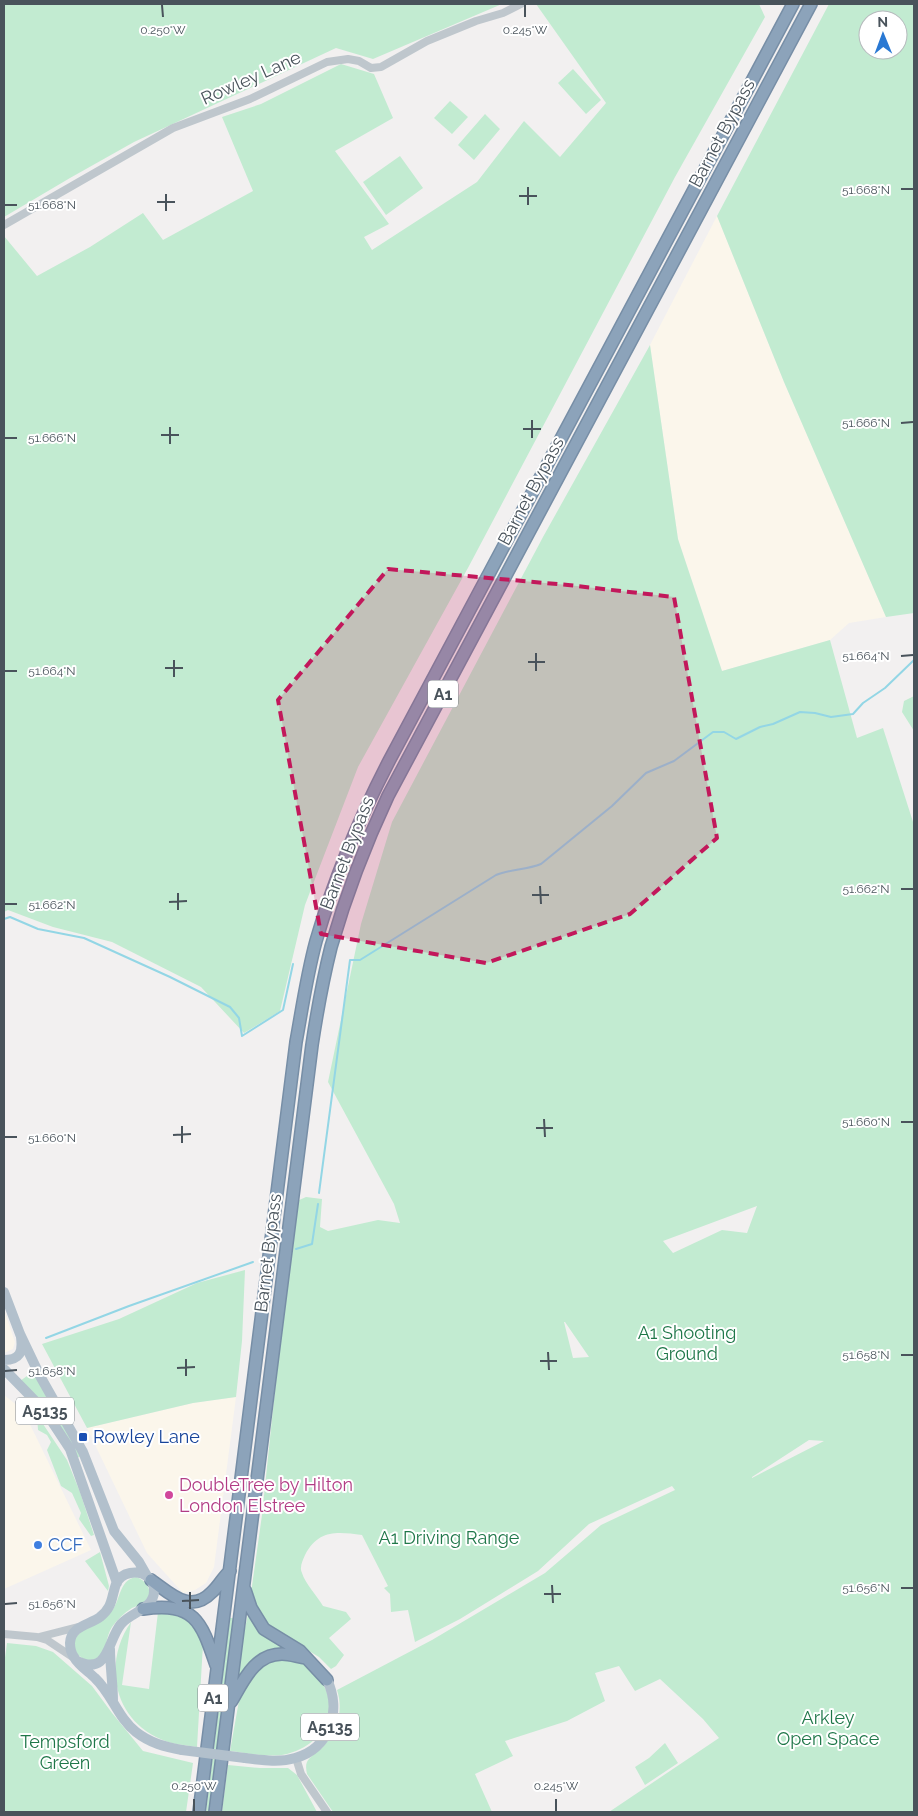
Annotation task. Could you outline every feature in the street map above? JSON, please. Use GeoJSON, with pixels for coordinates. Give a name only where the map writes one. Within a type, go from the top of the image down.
{"type":"FeatureCollection","features":[{"type":"Feature","properties":{"kind":"highway","name":"Barnet Bypass"},"geometry":{"type":"LineString","coordinates":[[199,1812],[296,1042],[315,944],[330,896],[350,842],[388,761],[793,4]]}},
{"type":"Feature","properties":{"kind":"highway","name":"Barnet Bypass"},"geometry":{"type":"LineString","coordinates":[[215,1812],[312,1045],[331,947],[345,901],[362,856],[392,789],[811,4]]}},
{"type":"Feature","properties":{"kind":"highway"},"geometry":{"type":"LineString","coordinates":[[149,1578],[173,1598],[182,1601],[194,1601],[203,1599],[212,1592],[220,1580],[230,1571]]}},
{"type":"Feature","properties":{"kind":"highway"},"geometry":{"type":"LineString","coordinates":[[244,1587],[251,1608],[264,1629],[300,1651],[319,1669],[327,1680]]}},
{"type":"Feature","properties":{"kind":"highway"},"geometry":{"type":"LineString","coordinates":[[143,1609],[173,1608],[189,1614],[196,1620],[204,1632],[217,1669]]}},
{"type":"Feature","properties":{"kind":"highway"},"geometry":{"type":"LineString","coordinates":[[228,1707],[246,1676],[258,1663],[281,1654],[306,1658]]}},
{"type":"Feature","properties":{"kind":"main road","name":"A5135"},"geometry":{"type":"LineString","coordinates":[[4,1292],[20,1334],[40,1376],[83,1452],[114,1531],[139,1562],[149,1578]]}},
{"type":"Feature","properties":{"kind":"main road","name":"A5135"},"geometry":{"type":"LineString","coordinates":[[4,1360],[12,1360],[18,1356],[22,1345],[20,1334]]}},
{"type":"Feature","properties":{"kind":"main road","name":"A5135"},"geometry":{"type":"LineString","coordinates":[[4,1369],[45,1412],[70,1449],[117,1583]]}},
{"type":"Feature","properties":{"kind":"main road"},"geometry":{"type":"LineString","coordinates":[[140,1572],[149,1578],[154,1586],[153,1597],[148,1606],[130,1616],[121,1624],[104,1659],[97,1664],[88,1665],[76,1660],[70,1641],[72,1636],[78,1627],[91,1622],[104,1613],[114,1598],[117,1583],[125,1575],[140,1572]]}},
{"type":"Feature","properties":{"kind":"main road","name":"A5135"},"geometry":{"type":"LineString","coordinates":[[110,1646],[113,1702]]}},
{"type":"Feature","properties":{"kind":"main road","name":"A5135"},"geometry":{"type":"LineString","coordinates":[[76,1660],[103,1687],[126,1722],[136,1732],[152,1742],[182,1750],[244,1758],[280,1760],[296,1758],[309,1753],[315,1748],[329,1730],[334,1713],[334,1703],[327,1680]]}},
{"type":"Feature","properties":{"kind":"street","name":"Rowley Lane"},"geometry":{"type":"LineString","coordinates":[[4,226],[173,128],[250,99],[327,62],[348,59],[359,61],[371,68],[380,67],[427,41],[503,13],[521,4]]}},
{"type":"Feature","properties":{"kind":"street"},"geometry":{"type":"LineString","coordinates":[[37,1637],[78,1627]]}},
{"type":"Feature","properties":{"kind":"street"},"geometry":{"type":"LineString","coordinates":[[4,1634],[37,1637],[54,1644],[76,1660]]}},
{"type":"Feature","properties":{"kind":"street"},"geometry":{"type":"LineString","coordinates":[[296,1758],[301,1774],[327,1812]]}},
{"type":"Feature","properties":{"kind":"highlighted area"},"geometry":{"type":"Polygon","coordinates":[[[388,569],[568,585],[674,597],[717,838],[630,914],[486,963],[321,934],[278,700],[388,569]]]}},
{"type":"Feature","properties":{"kind":"shaded area"},"geometry":{"type":"Polygon","coordinates":[[[717,216],[784,382],[886,617],[849,623],[830,640],[722,671],[678,539],[650,345],[717,216]]]}},
{"type":"Feature","properties":{"kind":"shaded area"},"geometry":{"type":"Polygon","coordinates":[[[4,1310],[15,1342],[13,1349],[4,1353],[4,1310]]]}},
{"type":"Feature","properties":{"kind":"shaded area"},"geometry":{"type":"Polygon","coordinates":[[[4,1395],[23,1410],[91,1550],[4,1589],[4,1395]]]}},
{"type":"Feature","properties":{"kind":"shaded area"},"geometry":{"type":"Polygon","coordinates":[[[236,1397],[214,1567],[206,1583],[195,1590],[183,1593],[147,1553],[87,1428],[193,1403],[236,1397]]]}},
{"type":"Feature","properties":{"kind":"green space"},"geometry":{"type":"Polygon","coordinates":[[[4,4],[502,4],[373,59],[336,48],[134,142],[4,217],[4,4]]]}},
{"type":"Feature","properties":{"kind":"green space"},"geometry":{"type":"Polygon","coordinates":[[[536,4],[759,4],[765,17],[675,177],[469,566],[358,767],[305,905],[280,1011],[244,1033],[201,987],[112,942],[53,927],[8,910],[4,912],[4,236],[37,276],[90,247],[143,213],[163,240],[253,191],[222,117],[261,104],[341,64],[374,74],[393,118],[335,151],[389,224],[364,237],[372,250],[477,182],[524,121],[560,157],[606,103],[536,4]]]}},
{"type":"Feature","properties":{"kind":"green space"},"geometry":{"type":"Polygon","coordinates":[[[829,4],[914,4],[914,613],[886,617],[784,382],[717,216],[829,4]]]}},
{"type":"Feature","properties":{"kind":"green space"},"geometry":{"type":"Polygon","coordinates":[[[573,69],[601,100],[586,114],[558,83],[573,69]]]}},
{"type":"Feature","properties":{"kind":"green space"},"geometry":{"type":"Polygon","coordinates":[[[450,101],[468,117],[452,134],[434,118],[450,101]]]}},
{"type":"Feature","properties":{"kind":"green space"},"geometry":{"type":"Polygon","coordinates":[[[485,114],[500,129],[474,160],[458,145],[485,114]]]}},
{"type":"Feature","properties":{"kind":"green space"},"geometry":{"type":"Polygon","coordinates":[[[400,156],[423,188],[386,215],[363,182],[400,156]]]}},
{"type":"Feature","properties":{"kind":"green space"},"geometry":{"type":"Polygon","coordinates":[[[650,345],[678,539],[722,671],[830,640],[857,738],[883,728],[914,825],[914,1812],[609,1812],[719,1738],[703,1719],[660,1679],[635,1691],[619,1666],[595,1673],[605,1701],[567,1721],[505,1741],[513,1756],[475,1774],[492,1812],[333,1812],[307,1774],[306,1766],[313,1755],[327,1743],[335,1729],[340,1706],[337,1690],[432,1640],[545,1573],[601,1525],[675,1490],[672,1486],[589,1524],[538,1571],[460,1619],[415,1642],[408,1610],[391,1612],[390,1594],[384,1588],[388,1586],[362,1535],[337,1533],[323,1536],[310,1547],[301,1568],[306,1581],[323,1606],[346,1612],[351,1619],[329,1638],[344,1655],[336,1666],[331,1669],[319,1657],[263,1623],[251,1593],[262,1515],[297,1201],[306,1197],[322,1199],[320,1227],[328,1231],[378,1220],[400,1223],[394,1204],[328,1082],[361,924],[392,822],[543,537],[650,345]],[[757,1206],[663,1241],[673,1253],[722,1230],[747,1233],[757,1206]],[[564,1322],[573,1358],[589,1357],[564,1322]],[[809,1440],[752,1478],[824,1441],[809,1440]]]}},
{"type":"Feature","properties":{"kind":"green space"},"geometry":{"type":"Polygon","coordinates":[[[914,696],[914,731],[902,712],[904,701],[914,696]]]}},
{"type":"Feature","properties":{"kind":"green space"},"geometry":{"type":"Polygon","coordinates":[[[245,1270],[242,1341],[236,1397],[193,1403],[87,1428],[42,1344],[119,1319],[197,1283],[245,1270]]]}},
{"type":"Feature","properties":{"kind":"green space"},"geometry":{"type":"Polygon","coordinates":[[[34,1371],[81,1456],[77,1458],[20,1381],[34,1371]]]}},
{"type":"Feature","properties":{"kind":"green space"},"geometry":{"type":"Polygon","coordinates":[[[37,1415],[67,1460],[94,1535],[91,1536],[79,1519],[81,1513],[72,1493],[61,1486],[47,1450],[51,1442],[47,1435],[38,1430],[37,1415]]]}},
{"type":"Feature","properties":{"kind":"green space"},"geometry":{"type":"Polygon","coordinates":[[[100,1552],[109,1586],[108,1591],[85,1561],[100,1552]]]}},
{"type":"Feature","properties":{"kind":"green space"},"geometry":{"type":"Polygon","coordinates":[[[136,1577],[148,1586],[149,1593],[146,1600],[126,1612],[114,1624],[101,1656],[90,1661],[81,1657],[75,1650],[74,1643],[76,1637],[86,1628],[110,1613],[126,1582],[136,1577]]]}},
{"type":"Feature","properties":{"kind":"green space"},"geometry":{"type":"Polygon","coordinates":[[[249,1610],[292,1648],[284,1651],[237,1685],[243,1637],[249,1610]]]}},
{"type":"Feature","properties":{"kind":"green space"},"geometry":{"type":"Polygon","coordinates":[[[158,1612],[182,1615],[196,1627],[203,1644],[197,1747],[166,1741],[141,1727],[130,1715],[122,1701],[117,1686],[115,1670],[117,1653],[131,1622],[122,1685],[149,1689],[158,1612]]]}},
{"type":"Feature","properties":{"kind":"green space"},"geometry":{"type":"Polygon","coordinates":[[[230,1618],[234,1618],[209,1812],[206,1812],[230,1618]]]}},
{"type":"Feature","properties":{"kind":"green space","name":"Tempsford Green"},"geometry":{"type":"Polygon","coordinates":[[[7,1643],[36,1646],[53,1652],[92,1686],[143,1751],[193,1763],[186,1812],[4,1812],[4,1665],[7,1643]]]}},
{"type":"Feature","properties":{"kind":"green space"},"geometry":{"type":"Polygon","coordinates":[[[275,1658],[297,1660],[305,1663],[318,1677],[329,1701],[329,1713],[326,1724],[311,1743],[287,1754],[266,1755],[230,1751],[240,1695],[251,1674],[275,1658]]]}},
{"type":"Feature","properties":{"kind":"green space"},"geometry":{"type":"Polygon","coordinates":[[[665,1743],[678,1763],[645,1785],[635,1767],[649,1758],[665,1743]]]}},
{"type":"Feature","properties":{"kind":"green space"},"geometry":{"type":"Polygon","coordinates":[[[228,1765],[288,1768],[297,1775],[317,1812],[222,1812],[228,1765]]]}},
{"type":"Feature","properties":{"kind":"waterway"},"geometry":{"type":"LineString","coordinates":[[319,1193],[350,960],[360,960],[496,875],[541,864],[612,806],[646,773],[674,761],[713,732],[724,732],[736,739],[760,727],[773,724],[800,712],[831,717],[853,714],[863,703],[885,688],[914,660]]}},
{"type":"Feature","properties":{"kind":"waterway"},"geometry":{"type":"LineString","coordinates":[[4,919],[10,917],[38,929],[84,938],[170,977],[230,1007],[239,1018],[242,1036],[283,1010],[293,964]]}},
{"type":"Feature","properties":{"kind":"waterway"},"geometry":{"type":"LineString","coordinates":[[296,1249],[312,1244],[318,1204]]}},
{"type":"Feature","properties":{"kind":"waterway"},"geometry":{"type":"LineString","coordinates":[[46,1338],[253,1262]]}},
{"type":"Feature","properties":{"kind":"place","name":"Rowley Lane"},"geometry":{"type":"Point","coordinates":[83,1437]}},
{"type":"Feature","properties":{"kind":"place","name":"DoubleTree by Hilton London Elstree"},"geometry":{"type":"Point","coordinates":[169,1495]}},
{"type":"Feature","properties":{"kind":"place","name":"CCF"},"geometry":{"type":"Point","coordinates":[38,1545]}},
{"type":"Feature","properties":{"kind":"park label","name":"A1 Shooting Ground"},"geometry":{"type":"Point","coordinates":[687,1344]}},
{"type":"Feature","properties":{"kind":"park label","name":"A1 Driving Range"},"geometry":{"type":"Point","coordinates":[449,1538]}},
{"type":"Feature","properties":{"kind":"park label","name":"Arkley Open Space"},"geometry":{"type":"Point","coordinates":[828,1728]}}]}
